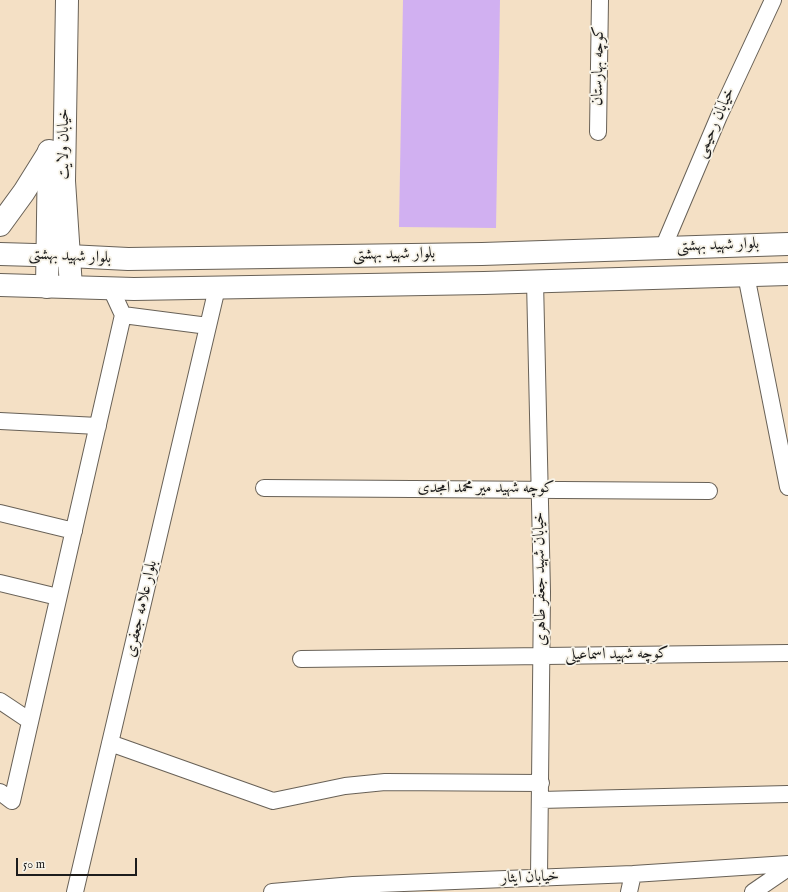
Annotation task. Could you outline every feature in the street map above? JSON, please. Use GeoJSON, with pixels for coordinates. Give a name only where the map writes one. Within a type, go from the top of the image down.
{"type":"FeatureCollection","features":[{"type":"Feature","properties":{"kind":"main road","name":"خیابان ولایت"},"geometry":{"type":"LineString","coordinates":[[47,287],[52,0]]}},
{"type":"Feature","properties":{"kind":"main road","name":"خیابان ولایت"},"geometry":{"type":"LineString","coordinates":[[67,0],[64,181],[71,287]]}},
{"type":"Feature","properties":{"kind":"main road"},"geometry":{"type":"LineString","coordinates":[[0,225],[24,192],[49,152]]}},
{"type":"Feature","properties":{"kind":"main road","name":"بلوار شهید بهشتی"},"geometry":{"type":"LineString","coordinates":[[0,254],[152,259],[482,254],[788,244]]}},
{"type":"Feature","properties":{"kind":"main road","name":"بلوار شهید بهشتی"},"geometry":{"type":"LineString","coordinates":[[0,285],[110,289],[217,288],[788,274]]}},
{"type":"Feature","properties":{"kind":"street","name":"کوچه بهارستان"},"geometry":{"type":"LineString","coordinates":[[598,132],[600,0]]}},
{"type":"Feature","properties":{"kind":"street","name":"خیابان رحیمی"},"geometry":{"type":"LineString","coordinates":[[663,248],[719,116],[772,0]]}},
{"type":"Feature","properties":{"kind":"street"},"geometry":{"type":"LineString","coordinates":[[746,275],[788,487]]}},
{"type":"Feature","properties":{"kind":"street","name":"خیابان شهید جعفر طاهری"},"geometry":{"type":"LineString","coordinates":[[535,281],[542,592],[540,878]]}},
{"type":"Feature","properties":{"kind":"street","name":"بلوار علامه جعفری"},"geometry":{"type":"LineString","coordinates":[[75,892],[217,288]]}},
{"type":"Feature","properties":{"kind":"street"},"geometry":{"type":"LineString","coordinates":[[6,796],[30,721],[123,316],[110,289]]}},
{"type":"Feature","properties":{"kind":"street"},"geometry":{"type":"LineString","coordinates":[[123,316],[208,326]]}},
{"type":"Feature","properties":{"kind":"street"},"geometry":{"type":"LineString","coordinates":[[0,421],[98,426]]}},
{"type":"Feature","properties":{"kind":"street","name":"کوچه شهید میر محمد امجدی"},"geometry":{"type":"LineString","coordinates":[[264,488],[709,491]]}},
{"type":"Feature","properties":{"kind":"street"},"geometry":{"type":"LineString","coordinates":[[0,514],[74,531]]}},
{"type":"Feature","properties":{"kind":"street"},"geometry":{"type":"LineString","coordinates":[[0,583],[58,597]]}},
{"type":"Feature","properties":{"kind":"street","name":"کوچه شهید اسماعیلی"},"geometry":{"type":"LineString","coordinates":[[301,659],[788,653]]}},
{"type":"Feature","properties":{"kind":"street"},"geometry":{"type":"LineString","coordinates":[[0,701],[30,721]]}},
{"type":"Feature","properties":{"kind":"street"},"geometry":{"type":"LineString","coordinates":[[110,743],[273,801],[345,786],[384,782],[541,783]]}},
{"type":"Feature","properties":{"kind":"street"},"geometry":{"type":"LineString","coordinates":[[540,800],[788,794]]}},
{"type":"Feature","properties":{"kind":"street","name":"خیابان ایثار"},"geometry":{"type":"LineString","coordinates":[[272,892],[431,882],[488,886],[540,878],[788,864]]}},
{"type":"Feature","properties":{"kind":"street"},"geometry":{"type":"LineString","coordinates":[[753,892],[788,868]]}},
{"type":"Feature","properties":{"kind":"street"},"geometry":{"type":"LineString","coordinates":[[629,892],[632,874]]}},
{"type":"Feature","properties":{"kind":"street"},"geometry":{"type":"LineString","coordinates":[[431,882],[453,892]]}},
{"type":"Feature","properties":{"kind":"building"},"geometry":{"type":"Polygon","coordinates":[[[403,0],[500,0],[496,228],[399,227],[403,0]]]}}]}
